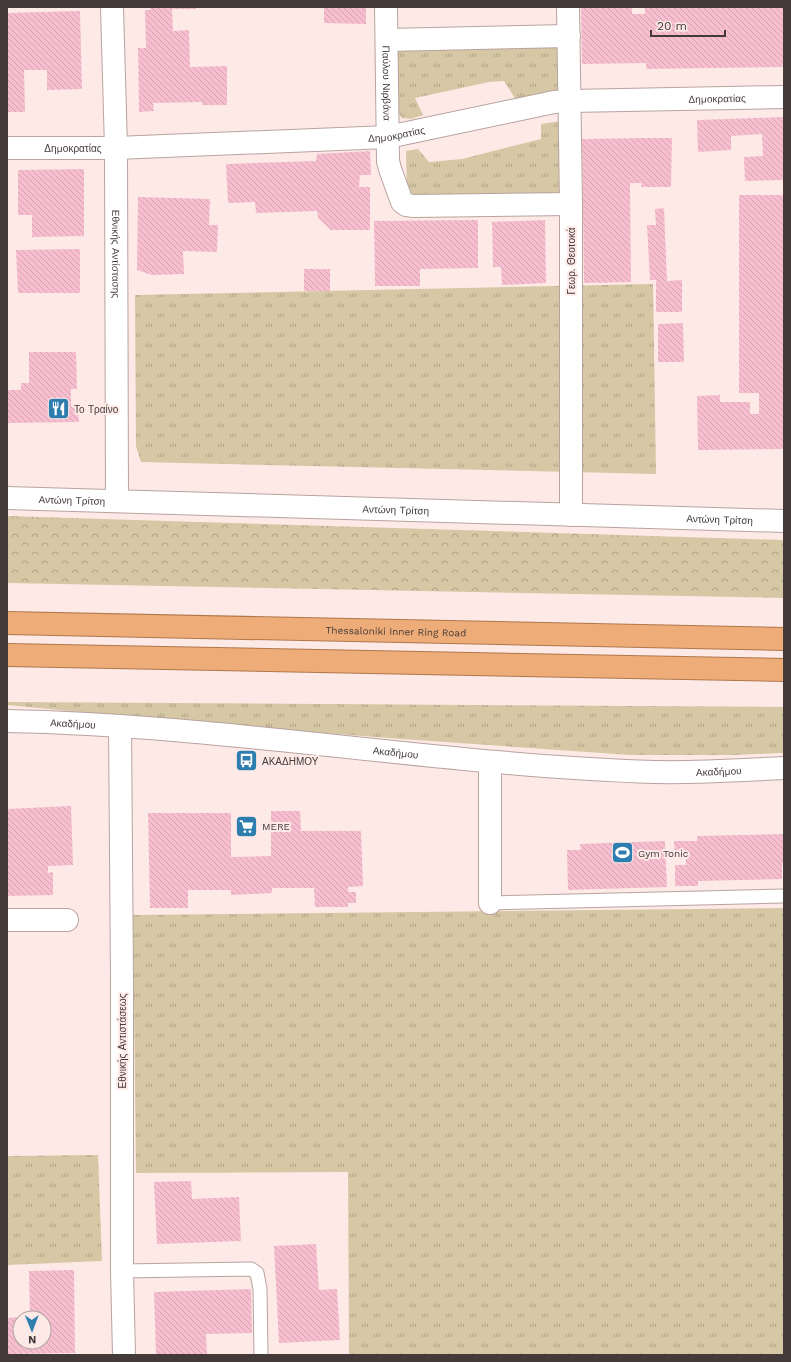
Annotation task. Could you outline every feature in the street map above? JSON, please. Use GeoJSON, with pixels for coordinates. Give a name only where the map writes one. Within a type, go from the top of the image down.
{"type":"FeatureCollection","features":[{"type":"Feature","properties":{"kind":"highway","name":"Thessaloniki Inner Ring Road"},"geometry":{"type":"LineString","coordinates":[[7,623],[784,639]]}},
{"type":"Feature","properties":{"kind":"highway"},"geometry":{"type":"LineString","coordinates":[[7,655],[784,670]]}},
{"type":"Feature","properties":{"kind":"street","name":"Εθνικής Αντίστασης"},"geometry":{"type":"LineString","coordinates":[[112,7],[116,148],[117,501]]}},
{"type":"Feature","properties":{"kind":"street","name":"Παύλου Νιρβάνα"},"geometry":{"type":"LineString","coordinates":[[386,7],[388,137],[390,169],[400,199],[403,203],[414,206],[571,204]]}},
{"type":"Feature","properties":{"kind":"street","name":"Γεωρ. Θεοτοκά"},"geometry":{"type":"LineString","coordinates":[[568,7],[571,204],[571,515]]}},
{"type":"Feature","properties":{"kind":"street"},"geometry":{"type":"LineString","coordinates":[[387,40],[569,36]]}},
{"type":"Feature","properties":{"kind":"street","name":"Δημοκρατίας"},"geometry":{"type":"LineString","coordinates":[[7,148],[116,148],[388,137],[534,106],[570,101],[784,97]]}},
{"type":"Feature","properties":{"kind":"street","name":"Αντώνη Τρίτση"},"geometry":{"type":"LineString","coordinates":[[7,498],[784,520]]}},
{"type":"Feature","properties":{"kind":"street","name":"Ακαδήμου"},"geometry":{"type":"LineString","coordinates":[[7,721],[186,730],[490,762],[560,767],[657,772],[784,768]]}},
{"type":"Feature","properties":{"kind":"street","name":"Εθνικής Αντιστάσεως"},"geometry":{"type":"LineString","coordinates":[[120,726],[122,1271],[124,1355]]}},
{"type":"Feature","properties":{"kind":"street"},"geometry":{"type":"LineString","coordinates":[[490,762],[490,903]]}},
{"type":"Feature","properties":{"kind":"street"},"geometry":{"type":"LineString","coordinates":[[7,920],[67,920]]}},
{"type":"Feature","properties":{"kind":"lane"},"geometry":{"type":"LineString","coordinates":[[490,903],[784,896]]}},
{"type":"Feature","properties":{"kind":"lane"},"geometry":{"type":"LineString","coordinates":[[122,1271],[251,1269],[257,1273],[260,1289],[261,1355]]}},
{"type":"Feature","properties":{"kind":"green space"},"geometry":{"type":"Polygon","coordinates":[[[557,43],[560,89],[553,92],[516,100],[504,81],[489,82],[415,98],[423,115],[411,119],[402,118],[398,112],[397,47],[557,43]]]}},
{"type":"Feature","properties":{"kind":"green space"},"geometry":{"type":"Polygon","coordinates":[[[560,121],[561,195],[410,197],[407,191],[406,151],[418,149],[429,162],[462,159],[541,139],[541,124],[560,121]]]}},
{"type":"Feature","properties":{"kind":"green space"},"geometry":{"type":"Polygon","coordinates":[[[653,284],[656,474],[141,462],[136,446],[135,295],[653,284]]]}},
{"type":"Feature","properties":{"kind":"green space"},"geometry":{"type":"Polygon","coordinates":[[[7,516],[784,540],[784,598],[7,583],[7,516]]]}},
{"type":"Feature","properties":{"kind":"green space"},"geometry":{"type":"Polygon","coordinates":[[[7,702],[784,707],[784,753],[733,755],[630,755],[184,722],[7,705],[7,702]]]}},
{"type":"Feature","properties":{"kind":"green space"},"geometry":{"type":"Polygon","coordinates":[[[784,908],[784,1355],[349,1355],[348,1172],[136,1173],[133,915],[784,908]]]}},
{"type":"Feature","properties":{"kind":"green space"},"geometry":{"type":"Polygon","coordinates":[[[98,1155],[102,1261],[7,1265],[7,1156],[98,1155]]]}},
{"type":"Feature","properties":{"kind":"building"},"geometry":{"type":"Polygon","coordinates":[[[150,7],[196,7],[196,9],[172,9],[173,31],[189,30],[190,67],[227,66],[227,105],[202,105],[202,102],[153,103],[154,111],[139,112],[138,48],[146,48],[145,10],[150,10],[150,7]]]}},
{"type":"Feature","properties":{"kind":"building"},"geometry":{"type":"Polygon","coordinates":[[[324,7],[366,7],[366,24],[324,23],[324,7]]]}},
{"type":"Feature","properties":{"kind":"building"},"geometry":{"type":"Polygon","coordinates":[[[581,7],[632,7],[632,14],[645,14],[645,7],[784,7],[784,67],[646,69],[646,63],[582,64],[581,7]]]}},
{"type":"Feature","properties":{"kind":"building"},"geometry":{"type":"Polygon","coordinates":[[[80,11],[82,89],[47,90],[47,70],[24,70],[25,112],[7,112],[7,13],[80,11]]]}},
{"type":"Feature","properties":{"kind":"building"},"geometry":{"type":"Polygon","coordinates":[[[784,117],[784,180],[745,181],[744,157],[763,156],[762,134],[731,136],[731,150],[698,152],[697,120],[784,117]]]}},
{"type":"Feature","properties":{"kind":"building"},"geometry":{"type":"Polygon","coordinates":[[[672,138],[671,187],[641,187],[642,183],[630,183],[631,282],[584,283],[582,139],[672,138]]]}},
{"type":"Feature","properties":{"kind":"building"},"geometry":{"type":"Polygon","coordinates":[[[370,151],[371,175],[360,175],[359,187],[370,187],[370,230],[331,230],[318,218],[317,211],[256,213],[255,202],[228,203],[226,164],[316,161],[317,154],[370,151]]]}},
{"type":"Feature","properties":{"kind":"building"},"geometry":{"type":"Polygon","coordinates":[[[84,169],[84,236],[32,237],[32,215],[18,215],[18,170],[84,169]]]}},
{"type":"Feature","properties":{"kind":"building"},"geometry":{"type":"Polygon","coordinates":[[[739,195],[784,195],[784,449],[698,450],[697,396],[720,395],[720,402],[750,402],[750,414],[759,414],[759,393],[739,393],[739,195]]]}},
{"type":"Feature","properties":{"kind":"building"},"geometry":{"type":"Polygon","coordinates":[[[138,197],[210,199],[209,225],[218,225],[217,252],[183,251],[184,274],[152,275],[137,270],[138,197]]]}},
{"type":"Feature","properties":{"kind":"building"},"geometry":{"type":"Polygon","coordinates":[[[664,208],[667,281],[682,280],[682,312],[656,312],[656,280],[650,280],[647,225],[656,225],[655,209],[664,208]]]}},
{"type":"Feature","properties":{"kind":"building"},"geometry":{"type":"Polygon","coordinates":[[[478,220],[478,268],[420,269],[420,286],[375,286],[374,221],[478,220]]]}},
{"type":"Feature","properties":{"kind":"building"},"geometry":{"type":"Polygon","coordinates":[[[545,220],[546,283],[502,285],[501,267],[493,267],[492,222],[545,220]]]}},
{"type":"Feature","properties":{"kind":"building"},"geometry":{"type":"Polygon","coordinates":[[[80,249],[80,293],[18,293],[16,250],[80,249]]]}},
{"type":"Feature","properties":{"kind":"building"},"geometry":{"type":"Polygon","coordinates":[[[304,269],[330,269],[330,291],[304,291],[304,269]]]}},
{"type":"Feature","properties":{"kind":"building"},"geometry":{"type":"Polygon","coordinates":[[[683,323],[684,362],[658,362],[658,324],[683,323]]]}},
{"type":"Feature","properties":{"kind":"building"},"geometry":{"type":"Polygon","coordinates":[[[29,352],[76,352],[77,389],[71,389],[71,407],[78,407],[79,422],[7,423],[7,390],[21,390],[21,383],[29,383],[29,352]]]}},
{"type":"Feature","properties":{"kind":"building"},"geometry":{"type":"Polygon","coordinates":[[[71,806],[73,865],[48,866],[48,873],[53,872],[53,895],[7,896],[7,809],[71,806]]]}},
{"type":"Feature","properties":{"kind":"building"},"geometry":{"type":"Polygon","coordinates":[[[271,811],[300,811],[301,831],[361,831],[363,886],[348,887],[348,892],[356,892],[356,903],[348,903],[348,907],[315,907],[314,888],[272,888],[272,893],[231,895],[231,890],[188,890],[188,908],[150,908],[148,813],[231,813],[231,857],[271,856],[271,811]]]}},
{"type":"Feature","properties":{"kind":"building"},"geometry":{"type":"Polygon","coordinates":[[[784,834],[784,863],[782,863],[782,879],[698,881],[698,886],[675,886],[675,865],[686,865],[686,858],[675,858],[674,841],[697,841],[697,836],[784,834]]]}},
{"type":"Feature","properties":{"kind":"building"},"geometry":{"type":"Polygon","coordinates":[[[665,841],[667,887],[568,890],[567,850],[581,850],[580,844],[665,841]]]}},
{"type":"Feature","properties":{"kind":"building"},"geometry":{"type":"Polygon","coordinates":[[[191,1181],[192,1199],[239,1197],[241,1241],[157,1244],[154,1182],[191,1181]]]}},
{"type":"Feature","properties":{"kind":"building"},"geometry":{"type":"Polygon","coordinates":[[[316,1244],[319,1290],[337,1289],[340,1340],[279,1343],[274,1246],[316,1244]]]}},
{"type":"Feature","properties":{"kind":"building"},"geometry":{"type":"Polygon","coordinates":[[[74,1270],[75,1353],[7,1354],[7,1318],[12,1318],[12,1350],[52,1350],[52,1310],[30,1310],[29,1271],[74,1270]]]}},
{"type":"Feature","properties":{"kind":"building"},"geometry":{"type":"Polygon","coordinates":[[[251,1289],[252,1333],[206,1334],[207,1355],[156,1355],[154,1292],[251,1289]]]}},
{"type":"Feature","properties":{"kind":"place","name":"Το Τραίνο"},"geometry":{"type":"Point","coordinates":[58,409]}},
{"type":"Feature","properties":{"kind":"place","name":"ΑΚΑΔΗΜΟΥ"},"geometry":{"type":"Point","coordinates":[247,761]}},
{"type":"Feature","properties":{"kind":"place","name":"MERE"},"geometry":{"type":"Point","coordinates":[246,826]}},
{"type":"Feature","properties":{"kind":"place","name":"Gym Tonic"},"geometry":{"type":"Point","coordinates":[622,853]}}]}
